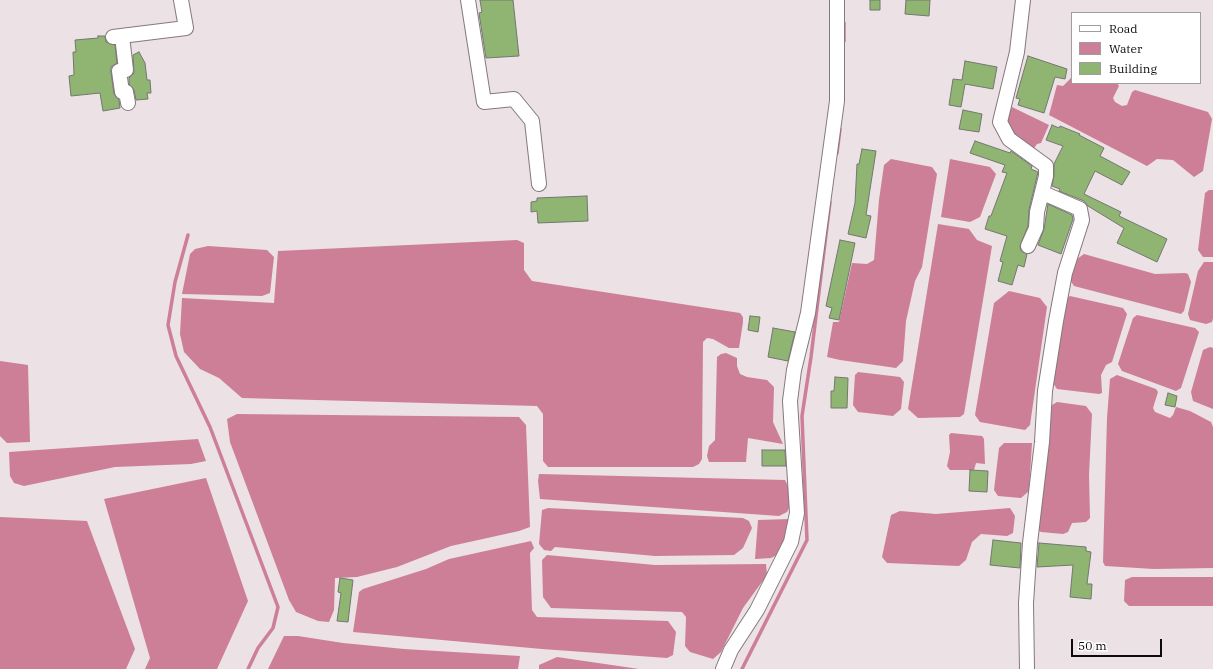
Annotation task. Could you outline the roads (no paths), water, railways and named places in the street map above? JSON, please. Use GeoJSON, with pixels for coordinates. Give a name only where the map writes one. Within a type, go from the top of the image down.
{"type":"FeatureCollection","features":[{"type":"Feature","properties":{"kind":"street"},"geometry":{"type":"LineString","coordinates":[[128,102],[126,92],[122,92],[120,71],[126,70],[117,36],[186,28],[181,0]]}},
{"type":"Feature","properties":{"kind":"street"},"geometry":{"type":"LineString","coordinates":[[468,0],[484,102],[514,99],[532,121],[539,184]]}},
{"type":"Feature","properties":{"kind":"street"},"geometry":{"type":"LineString","coordinates":[[723,669],[731,650],[758,610],[791,542],[797,513],[790,401],[794,370],[808,313],[837,101],[837,0]]}},
{"type":"Feature","properties":{"kind":"street"},"geometry":{"type":"LineString","coordinates":[[1023,0],[1017,52],[1000,122],[1009,139],[1046,166],[1043,193],[1037,212],[1036,228],[1028,246]]}},
{"type":"Feature","properties":{"kind":"street"},"geometry":{"type":"LineString","coordinates":[[1027,669],[1026,603],[1030,543],[1042,442],[1045,391],[1064,280],[1082,220],[1080,209],[1043,193]]}},
{"type":"Feature","properties":{"kind":"water"},"geometry":{"type":"Polygon","coordinates":[[[1071,78],[1071,84],[1118,84],[1119,86],[1113,98],[1115,102],[1122,106],[1127,105],[1132,92],[1135,90],[1208,112],[1212,119],[1203,171],[1194,177],[1173,160],[1157,159],[1147,166],[1049,115],[1057,85],[1063,86],[1071,78]]]}},
{"type":"Feature","properties":{"kind":"water"},"geometry":{"type":"Polygon","coordinates":[[[1012,107],[1049,125],[1041,143],[1037,144],[1032,151],[1012,134],[1006,122],[1012,107]]]}},
{"type":"Feature","properties":{"kind":"water"},"geometry":{"type":"Polygon","coordinates":[[[891,159],[932,167],[937,174],[922,267],[915,281],[906,321],[903,361],[896,368],[827,357],[833,322],[839,322],[852,263],[867,264],[874,260],[879,200],[884,165],[891,159]]]}},
{"type":"Feature","properties":{"kind":"water"},"geometry":{"type":"Polygon","coordinates":[[[950,159],[990,167],[996,174],[980,217],[970,222],[941,217],[950,159]]]}},
{"type":"Feature","properties":{"kind":"water"},"geometry":{"type":"Polygon","coordinates":[[[1209,190],[1213,190],[1213,257],[1203,257],[1198,250],[1205,193],[1209,190]]]}},
{"type":"Feature","properties":{"kind":"water"},"geometry":{"type":"Polygon","coordinates":[[[938,224],[969,229],[977,240],[992,246],[964,414],[960,417],[918,418],[908,409],[938,224]]]}},
{"type":"Feature","properties":{"kind":"water"},"geometry":{"type":"Polygon","coordinates":[[[517,240],[524,243],[524,270],[532,281],[740,313],[743,317],[743,322],[739,348],[729,348],[713,339],[707,338],[703,342],[702,459],[699,464],[693,467],[548,467],[543,461],[543,414],[537,406],[242,398],[219,378],[200,369],[184,352],[180,334],[182,298],[274,303],[278,251],[517,240]]]}},
{"type":"Feature","properties":{"kind":"water"},"geometry":{"type":"Polygon","coordinates":[[[208,246],[267,250],[274,257],[270,293],[262,296],[182,294],[190,254],[195,249],[208,246]]]}},
{"type":"Feature","properties":{"kind":"water"},"geometry":{"type":"Polygon","coordinates":[[[1084,254],[1155,274],[1188,274],[1191,282],[1184,311],[1181,314],[1074,286],[1070,280],[1077,259],[1084,254]]]}},
{"type":"Feature","properties":{"kind":"water"},"geometry":{"type":"Polygon","coordinates":[[[1204,262],[1213,262],[1213,318],[1212,322],[1206,324],[1190,320],[1188,314],[1198,271],[1204,262]]]}},
{"type":"Feature","properties":{"kind":"water"},"geometry":{"type":"Polygon","coordinates":[[[1009,291],[1040,298],[1047,307],[1030,425],[1025,430],[980,422],[975,415],[994,303],[1009,291]]]}},
{"type":"Feature","properties":{"kind":"water"},"geometry":{"type":"Polygon","coordinates":[[[1070,296],[1123,308],[1127,314],[1112,362],[1106,365],[1101,375],[1102,393],[1099,394],[1057,389],[1053,383],[1064,300],[1070,296]]]}},
{"type":"Feature","properties":{"kind":"water"},"geometry":{"type":"Polygon","coordinates":[[[1137,315],[1195,328],[1199,332],[1181,388],[1176,391],[1122,371],[1118,364],[1133,318],[1137,315]]]}},
{"type":"Feature","properties":{"kind":"water"},"geometry":{"type":"Polygon","coordinates":[[[1210,347],[1213,348],[1213,409],[1193,401],[1191,392],[1203,350],[1210,347]]]}},
{"type":"Feature","properties":{"kind":"water"},"geometry":{"type":"Polygon","coordinates":[[[726,353],[737,358],[737,366],[740,374],[747,377],[767,380],[774,387],[773,422],[783,444],[748,438],[746,462],[709,462],[707,456],[709,446],[715,440],[717,357],[726,353]]]}},
{"type":"Feature","properties":{"kind":"water"},"geometry":{"type":"Polygon","coordinates":[[[0,361],[28,365],[30,442],[7,443],[0,436],[0,361]]]}},
{"type":"Feature","properties":{"kind":"water"},"geometry":{"type":"Polygon","coordinates":[[[858,372],[900,377],[904,382],[901,409],[893,416],[858,412],[853,405],[855,375],[858,372]]]}},
{"type":"Feature","properties":{"kind":"water"},"geometry":{"type":"Polygon","coordinates":[[[1117,375],[1156,389],[1158,392],[1153,408],[1155,412],[1170,418],[1176,407],[1190,411],[1211,422],[1213,427],[1213,568],[1154,569],[1105,566],[1103,562],[1107,418],[1110,379],[1117,375]]]}},
{"type":"Feature","properties":{"kind":"water"},"geometry":{"type":"Polygon","coordinates":[[[1057,402],[1086,406],[1092,414],[1089,475],[1090,518],[1086,522],[1072,523],[1068,532],[1063,534],[1041,532],[1035,528],[1052,405],[1057,402]]]}},
{"type":"Feature","properties":{"kind":"water"},"geometry":{"type":"Polygon","coordinates":[[[237,414],[519,417],[526,425],[530,527],[519,531],[451,546],[397,567],[357,577],[335,578],[334,610],[329,622],[318,621],[296,612],[289,600],[230,442],[227,419],[237,414]]]}},
{"type":"Feature","properties":{"kind":"water"},"geometry":{"type":"Polygon","coordinates":[[[951,433],[982,436],[984,439],[985,464],[976,463],[974,470],[950,470],[947,466],[950,452],[949,435],[951,433]]]}},
{"type":"Feature","properties":{"kind":"water"},"geometry":{"type":"Polygon","coordinates":[[[198,439],[206,461],[191,464],[115,467],[24,486],[14,483],[10,476],[9,452],[198,439]]]}},
{"type":"Feature","properties":{"kind":"water"},"geometry":{"type":"Polygon","coordinates":[[[1004,443],[1032,443],[1029,491],[1021,498],[998,496],[994,490],[999,448],[1004,443]]]}},
{"type":"Feature","properties":{"kind":"water"},"geometry":{"type":"Polygon","coordinates":[[[539,474],[785,480],[791,492],[792,502],[787,512],[779,516],[540,499],[538,481],[539,474]]]}},
{"type":"Feature","properties":{"kind":"water"},"geometry":{"type":"Polygon","coordinates":[[[206,478],[248,601],[217,669],[145,669],[150,658],[104,499],[206,478]]]}},
{"type":"Feature","properties":{"kind":"water"},"geometry":{"type":"Polygon","coordinates":[[[548,508],[743,518],[749,521],[752,528],[743,548],[734,555],[655,556],[555,547],[551,551],[544,550],[539,544],[542,510],[548,508]]]}},
{"type":"Feature","properties":{"kind":"water"},"geometry":{"type":"Polygon","coordinates":[[[1010,508],[1015,516],[1013,533],[1007,536],[981,534],[972,542],[966,560],[959,566],[887,563],[882,557],[891,515],[900,511],[936,514],[1010,508]]]}},
{"type":"Feature","properties":{"kind":"water"},"geometry":{"type":"Polygon","coordinates":[[[0,517],[87,521],[135,649],[126,669],[0,669],[0,517]]]}},
{"type":"Feature","properties":{"kind":"water"},"geometry":{"type":"Polygon","coordinates":[[[790,519],[792,524],[779,554],[771,558],[755,559],[758,520],[790,519]]]}},
{"type":"Feature","properties":{"kind":"water"},"geometry":{"type":"Polygon","coordinates":[[[531,541],[534,548],[530,553],[532,610],[537,617],[668,621],[676,632],[673,655],[667,658],[542,649],[353,632],[359,592],[363,589],[426,569],[449,559],[531,541]]]}},
{"type":"Feature","properties":{"kind":"water"},"geometry":{"type":"Polygon","coordinates":[[[547,555],[655,565],[766,564],[767,575],[743,608],[721,652],[713,659],[690,652],[685,646],[686,617],[682,612],[551,608],[543,597],[542,560],[547,555]]]}},
{"type":"Feature","properties":{"kind":"water"},"geometry":{"type":"Polygon","coordinates":[[[1132,577],[1213,577],[1213,606],[1129,606],[1124,601],[1125,580],[1132,577]]]}},
{"type":"Feature","properties":{"kind":"water"},"geometry":{"type":"Polygon","coordinates":[[[284,636],[298,636],[343,643],[404,649],[520,656],[518,669],[268,669],[284,636]]]}},
{"type":"Feature","properties":{"kind":"water"},"geometry":{"type":"Polygon","coordinates":[[[557,657],[639,669],[539,669],[539,665],[557,657]]]}},
{"type":"Feature","properties":{"kind":"waterway"},"geometry":{"type":"LineString","coordinates":[[844,23],[844,41]]}},
{"type":"Feature","properties":{"kind":"waterway"},"geometry":{"type":"LineString","coordinates":[[837,153],[840,129]]}},
{"type":"Feature","properties":{"kind":"waterway"},"geometry":{"type":"LineString","coordinates":[[742,669],[807,540],[802,416],[811,357],[830,202]]}},
{"type":"Feature","properties":{"kind":"waterway"},"geometry":{"type":"LineString","coordinates":[[188,235],[175,282],[168,325],[176,356],[210,427],[278,607],[273,628],[258,648],[248,669]]}}]}
